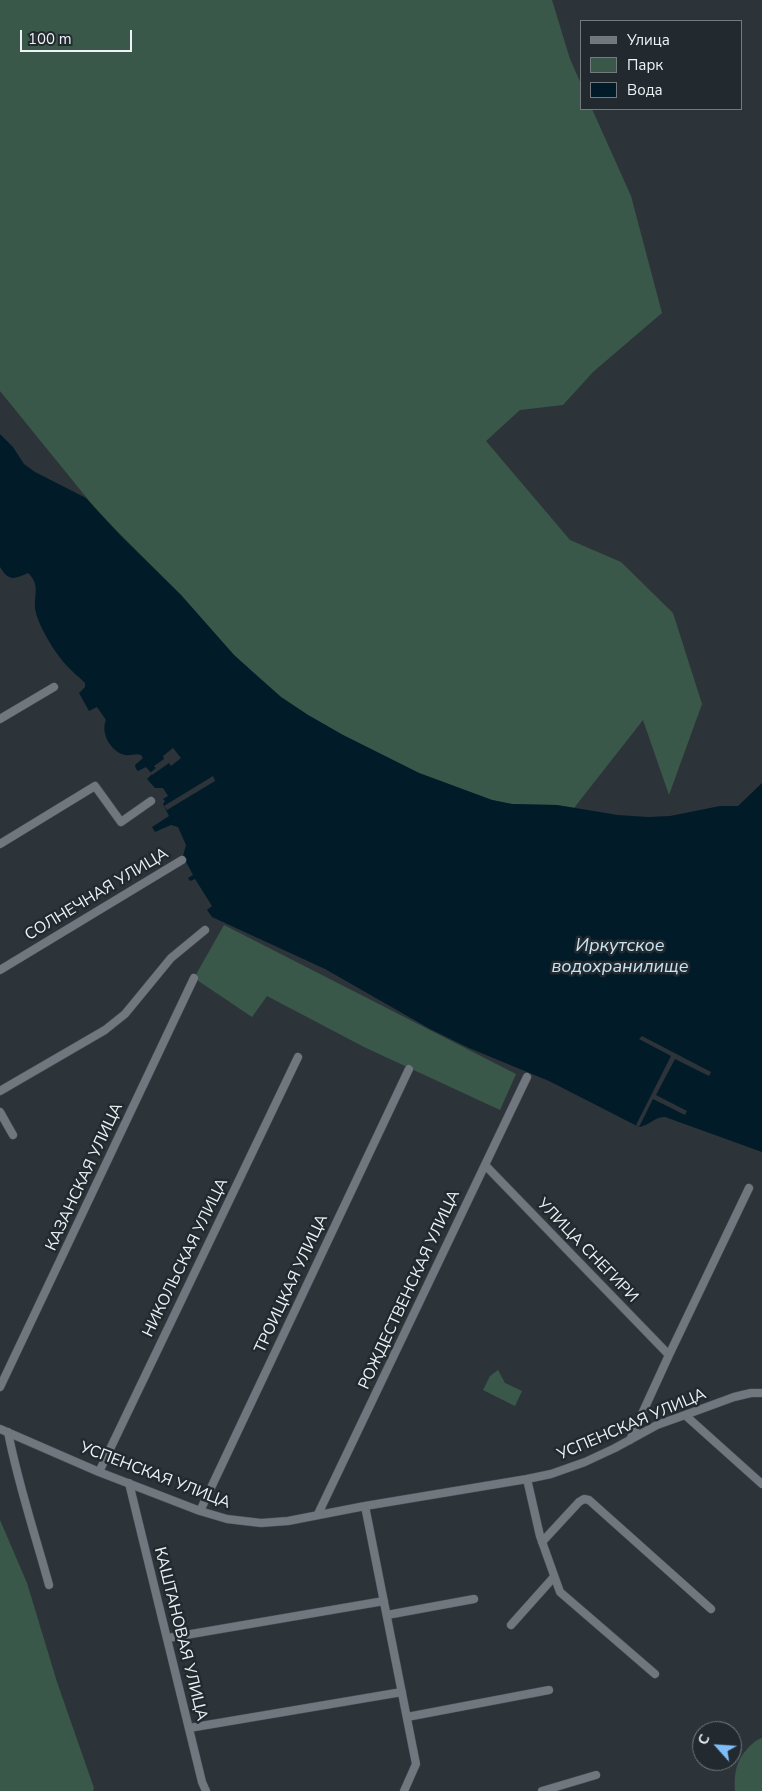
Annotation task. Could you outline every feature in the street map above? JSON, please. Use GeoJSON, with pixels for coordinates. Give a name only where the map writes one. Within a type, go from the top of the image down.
{"type":"FeatureCollection","features":[{"type":"Feature","properties":{"kind":"street"},"geometry":{"type":"LineString","coordinates":[[0,718],[54,686]]}},
{"type":"Feature","properties":{"kind":"street"},"geometry":{"type":"LineString","coordinates":[[0,844],[95,786],[121,822],[151,801]]}},
{"type":"Feature","properties":{"kind":"street","name":"СОЛНЕЧНАЯ УЛИЦА"},"geometry":{"type":"LineString","coordinates":[[0,970],[182,860]]}},
{"type":"Feature","properties":{"kind":"street"},"geometry":{"type":"LineString","coordinates":[[0,1091],[105,1030],[124,1014],[170,958],[205,930]]}},
{"type":"Feature","properties":{"kind":"street","name":"КАЗАНСКАЯ УЛИЦА"},"geometry":{"type":"LineString","coordinates":[[0,1387],[194,978]]}},
{"type":"Feature","properties":{"kind":"street","name":"НИКОЛЬСКАЯ УЛИЦА"},"geometry":{"type":"LineString","coordinates":[[99,1472],[298,1057]]}},
{"type":"Feature","properties":{"kind":"street","name":"ТРОИЦКАЯ УЛИЦА"},"geometry":{"type":"LineString","coordinates":[[200,1511],[409,1069]]}},
{"type":"Feature","properties":{"kind":"street","name":"РОЖДЕСТВЕНСКАЯ УЛИЦА"},"geometry":{"type":"LineString","coordinates":[[318,1514],[527,1078]]}},
{"type":"Feature","properties":{"kind":"street"},"geometry":{"type":"LineString","coordinates":[[0,1112],[13,1135]]}},
{"type":"Feature","properties":{"kind":"street","name":"УЛИЦА СНЕГИРИ"},"geometry":{"type":"LineString","coordinates":[[485,1165],[669,1356]]}},
{"type":"Feature","properties":{"kind":"street"},"geometry":{"type":"LineString","coordinates":[[630,1440],[749,1188]]}},
{"type":"Feature","properties":{"kind":"street","name":"УСПЕНСКАЯ УЛИЦА"},"geometry":{"type":"LineString","coordinates":[[4,1431],[99,1472],[200,1511],[227,1519],[261,1523],[288,1521],[318,1514],[551,1474],[585,1462],[656,1425],[734,1397],[762,1392]]}},
{"type":"Feature","properties":{"kind":"street"},"geometry":{"type":"LineString","coordinates":[[685,1415],[762,1484]]}},
{"type":"Feature","properties":{"kind":"street"},"geometry":{"type":"LineString","coordinates":[[4,1431],[49,1585]]}},
{"type":"Feature","properties":{"kind":"street"},"geometry":{"type":"LineString","coordinates":[[527,1479],[542,1542],[560,1592],[655,1674]]}},
{"type":"Feature","properties":{"kind":"street","name":"КАШТАНОВАЯ УЛИЦА"},"geometry":{"type":"LineString","coordinates":[[128,1483],[206,1791]]}},
{"type":"Feature","properties":{"kind":"street"},"geometry":{"type":"LineString","coordinates":[[542,1542],[579,1502],[584,1499],[589,1500],[712,1609]]}},
{"type":"Feature","properties":{"kind":"street"},"geometry":{"type":"LineString","coordinates":[[365,1506],[416,1764],[404,1791]]}},
{"type":"Feature","properties":{"kind":"street"},"geometry":{"type":"LineString","coordinates":[[511,1625],[554,1578]]}},
{"type":"Feature","properties":{"kind":"street"},"geometry":{"type":"LineString","coordinates":[[387,1615],[474,1598]]}},
{"type":"Feature","properties":{"kind":"street"},"geometry":{"type":"LineString","coordinates":[[168,1638],[384,1601]]}},
{"type":"Feature","properties":{"kind":"street"},"geometry":{"type":"LineString","coordinates":[[407,1717],[549,1690]]}},
{"type":"Feature","properties":{"kind":"street"},"geometry":{"type":"LineString","coordinates":[[189,1728],[402,1692]]}},
{"type":"Feature","properties":{"kind":"street"},"geometry":{"type":"LineString","coordinates":[[542,1791],[596,1775]]}},
{"type":"Feature","properties":{"kind":"green space"},"geometry":{"type":"Polygon","coordinates":[[[0,0],[552,0],[570,59],[580,82],[580,110],[592,110],[631,196],[662,313],[593,372],[563,405],[520,410],[486,441],[570,540],[621,562],[673,613],[702,704],[669,795],[643,720],[574,808],[557,805],[512,804],[492,800],[419,773],[343,735],[308,715],[281,697],[234,655],[181,595],[99,513],[0,391],[0,0]]]}},
{"type":"Feature","properties":{"kind":"green space"},"geometry":{"type":"Polygon","coordinates":[[[224,925],[516,1074],[500,1110],[364,1047],[267,996],[252,1017],[194,978],[224,925]]]}},
{"type":"Feature","properties":{"kind":"green space"},"geometry":{"type":"Polygon","coordinates":[[[498,1370],[505,1383],[522,1391],[515,1406],[483,1390],[490,1376],[498,1370]]]}},
{"type":"Feature","properties":{"kind":"green space"},"geometry":{"type":"Polygon","coordinates":[[[0,1520],[27,1583],[57,1682],[94,1788],[93,1791],[0,1791],[0,1520]]]}},
{"type":"Feature","properties":{"kind":"green space"},"geometry":{"type":"Polygon","coordinates":[[[762,1738],[762,1791],[735,1791],[737,1771],[742,1771],[742,1756],[756,1741],[762,1738]]]}},
{"type":"Feature","properties":{"kind":"water","name":"Иркутское водохранилище"},"geometry":{"type":"Polygon","coordinates":[[[0,434],[13,447],[24,464],[35,472],[86,498],[121,536],[181,595],[234,655],[281,697],[343,735],[419,773],[492,800],[512,804],[557,805],[618,815],[648,817],[670,816],[720,806],[738,806],[762,783],[762,1152],[665,1117],[658,1118],[639,1127],[549,1081],[469,1048],[430,1029],[325,969],[212,917],[207,910],[212,906],[195,879],[190,881],[188,878],[193,875],[183,856],[186,845],[178,827],[171,825],[155,832],[152,827],[169,816],[163,804],[165,801],[163,799],[168,796],[163,788],[155,788],[147,779],[152,774],[146,767],[138,771],[136,769],[135,765],[143,758],[141,755],[125,755],[111,746],[104,731],[106,720],[97,707],[89,711],[79,693],[85,687],[85,683],[61,659],[50,644],[38,620],[35,607],[35,582],[28,573],[15,578],[9,577],[0,567],[0,434]]]}},
{"type":"Feature","properties":{"kind":"pier"},"geometry":{"type":"Polygon","coordinates":[[[173,748],[181,758],[171,766],[169,763],[152,775],[150,773],[156,768],[154,766],[164,759],[163,756],[173,748]]]}},
{"type":"Feature","properties":{"kind":"pier"},"geometry":{"type":"Polygon","coordinates":[[[213,776],[215,781],[167,810],[164,806],[213,776]]]}},
{"type":"Feature","properties":{"kind":"pier"},"geometry":{"type":"Polygon","coordinates":[[[642,1036],[711,1072],[709,1076],[675,1059],[656,1095],[687,1111],[685,1115],[653,1099],[639,1127],[636,1125],[671,1056],[639,1039],[642,1036]]]}}]}
